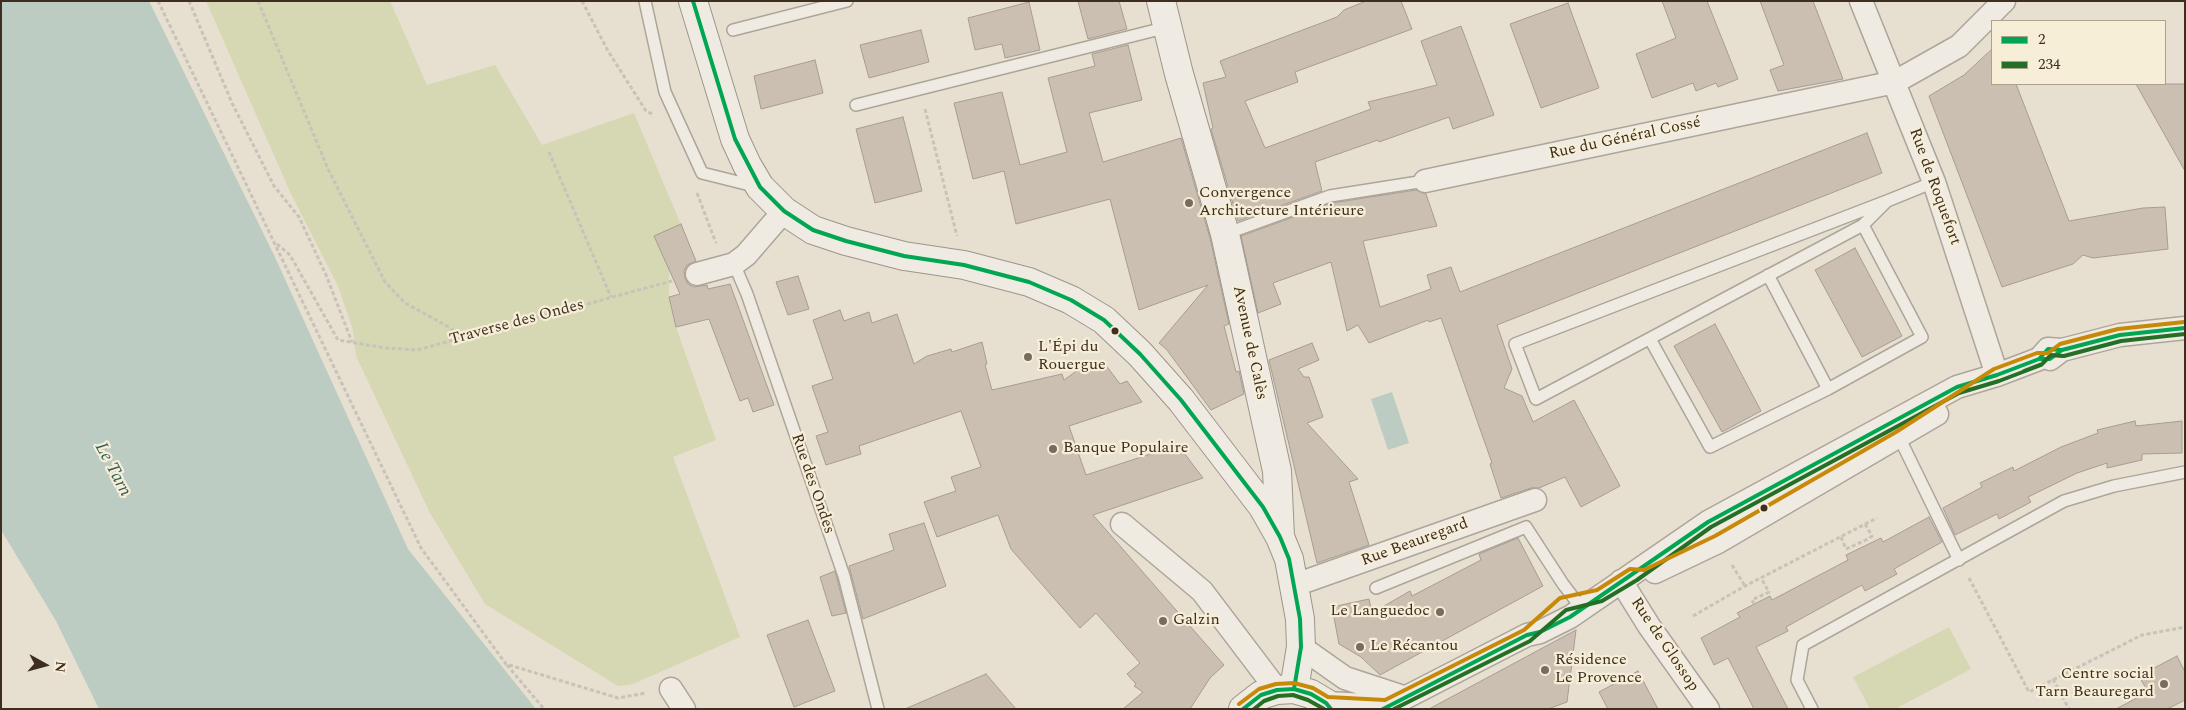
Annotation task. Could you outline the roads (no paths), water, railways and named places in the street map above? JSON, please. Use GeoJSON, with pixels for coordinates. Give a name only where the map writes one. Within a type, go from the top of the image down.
{"type":"FeatureCollection","features":[{"type":"Feature","properties":{"kind":"main road"},"geometry":{"type":"LineString","coordinates":[[693,1],[736,139],[747,165],[760,187],[784,211],[813,230],[846,242],[904,256],[964,265],[1029,282],[1071,300],[1104,320],[1140,354],[1181,400],[1263,507],[1280,537]]}},
{"type":"Feature","properties":{"kind":"main road","name":"Avenue de Calès"},"geometry":{"type":"LineString","coordinates":[[1164,14],[1225,234],[1277,471],[1280,537],[1289,559],[1300,619],[1301,647],[1285,690]]}},
{"type":"Feature","properties":{"kind":"main road"},"geometry":{"type":"LineString","coordinates":[[1243,709],[1261,695],[1285,690],[1311,694],[1328,706]]}},
{"type":"Feature","properties":{"kind":"street","name":"Rue de Roquefort"},"geometry":{"type":"LineString","coordinates":[[1861,1],[1934,182],[1997,376]]}},
{"type":"Feature","properties":{"kind":"street","name":"Rue du Général Cossé"},"geometry":{"type":"LineString","coordinates":[[1425,182],[1895,82],[1959,46],[2004,1]]}},
{"type":"Feature","properties":{"kind":"street"},"geometry":{"type":"LineString","coordinates":[[697,274],[734,264],[746,255],[784,211]]}},
{"type":"Feature","properties":{"kind":"street"},"geometry":{"type":"LineString","coordinates":[[1328,706],[1390,704],[1527,635],[1540,632],[1570,617],[1708,522],[1958,387],[1997,376],[2039,358],[2048,349],[2062,350],[2120,335],[2185,328]]}},
{"type":"Feature","properties":{"kind":"street"},"geometry":{"type":"LineString","coordinates":[[1627,578],[1645,576],[1718,542],[1899,437],[1997,376]]}},
{"type":"Feature","properties":{"kind":"street","name":"Rue Beauregard"},"geometry":{"type":"LineString","coordinates":[[1295,585],[1535,500]]}},
{"type":"Feature","properties":{"kind":"street"},"geometry":{"type":"LineString","coordinates":[[1122,524],[1202,591],[1285,690]]}},
{"type":"Feature","properties":{"kind":"street","name":"Rue de Glossop"},"geometry":{"type":"LineString","coordinates":[[1627,578],[1650,626],[1708,709]]}},
{"type":"Feature","properties":{"kind":"street"},"geometry":{"type":"LineString","coordinates":[[1527,635],[1563,604],[1599,596]]}},
{"type":"Feature","properties":{"kind":"street"},"geometry":{"type":"LineString","coordinates":[[1301,647],[1345,678],[1390,704]]}},
{"type":"Feature","properties":{"kind":"street"},"geometry":{"type":"LineString","coordinates":[[671,689],[684,709]]}},
{"type":"Feature","properties":{"kind":"lane"},"geometry":{"type":"LineString","coordinates":[[645,1],[665,92],[702,173],[760,187]]}},
{"type":"Feature","properties":{"kind":"lane"},"geometry":{"type":"LineString","coordinates":[[733,30],[847,1]]}},
{"type":"Feature","properties":{"kind":"lane"},"geometry":{"type":"LineString","coordinates":[[856,105],[920,88],[1164,14]]}},
{"type":"Feature","properties":{"kind":"lane","name":"Rue du Général Cossé"},"geometry":{"type":"LineString","coordinates":[[1225,234],[1330,196],[1425,182]]}},
{"type":"Feature","properties":{"kind":"lane"},"geometry":{"type":"LineString","coordinates":[[1887,201],[1863,225],[1536,399],[1515,344],[1934,182]]}},
{"type":"Feature","properties":{"kind":"lane"},"geometry":{"type":"LineString","coordinates":[[1650,339],[1710,447],[1828,389],[1922,337],[1863,225]]}},
{"type":"Feature","properties":{"kind":"lane","name":"Rue des Ondes"},"geometry":{"type":"LineString","coordinates":[[734,264],[747,294],[844,576],[878,709]]}},
{"type":"Feature","properties":{"kind":"lane"},"geometry":{"type":"LineString","coordinates":[[1768,275],[1828,389]]}},
{"type":"Feature","properties":{"kind":"lane"},"geometry":{"type":"LineString","coordinates":[[1899,437],[1960,560]]}},
{"type":"Feature","properties":{"kind":"lane"},"geometry":{"type":"LineString","coordinates":[[1812,709],[1797,680],[1802,645],[1960,560],[2064,501],[2114,486],[2185,472]]}},
{"type":"Feature","properties":{"kind":"lane"},"geometry":{"type":"LineString","coordinates":[[1376,588],[1526,527],[1576,601]]}},
{"type":"Feature","properties":{"kind":"water","name":"Le Tarn"},"geometry":{"type":"Polygon","coordinates":[[[1,1],[149,1],[274,255],[408,549],[536,709],[99,709],[56,621],[1,530],[1,1]]]}},
{"type":"Feature","properties":{"kind":"water"},"geometry":{"type":"Polygon","coordinates":[[[1392,392],[1409,443],[1388,450],[1371,399],[1392,392]]]}},
{"type":"Feature","properties":{"kind":"place","name":"Convergence Architecture Intérieure"},"geometry":{"type":"Point","coordinates":[1189,203]}},
{"type":"Feature","properties":{"kind":"place","name":"L'Épi du Rouergue"},"geometry":{"type":"Point","coordinates":[1028,357]}},
{"type":"Feature","properties":{"kind":"place","name":"Banque Populaire"},"geometry":{"type":"Point","coordinates":[1053,449]}},
{"type":"Feature","properties":{"kind":"place","name":"Le Languedoc"},"geometry":{"type":"Point","coordinates":[1440,612]}},
{"type":"Feature","properties":{"kind":"place","name":"Galzin"},"geometry":{"type":"Point","coordinates":[1163,621]}},
{"type":"Feature","properties":{"kind":"place","name":"Le Récantou"},"geometry":{"type":"Point","coordinates":[1360,647]}},
{"type":"Feature","properties":{"kind":"place","name":"Résidence Le Provence"},"geometry":{"type":"Point","coordinates":[1545,670]}},
{"type":"Feature","properties":{"kind":"place","name":"Centre social Tarn Beauregard"},"geometry":{"type":"Point","coordinates":[2164,684]}}]}
